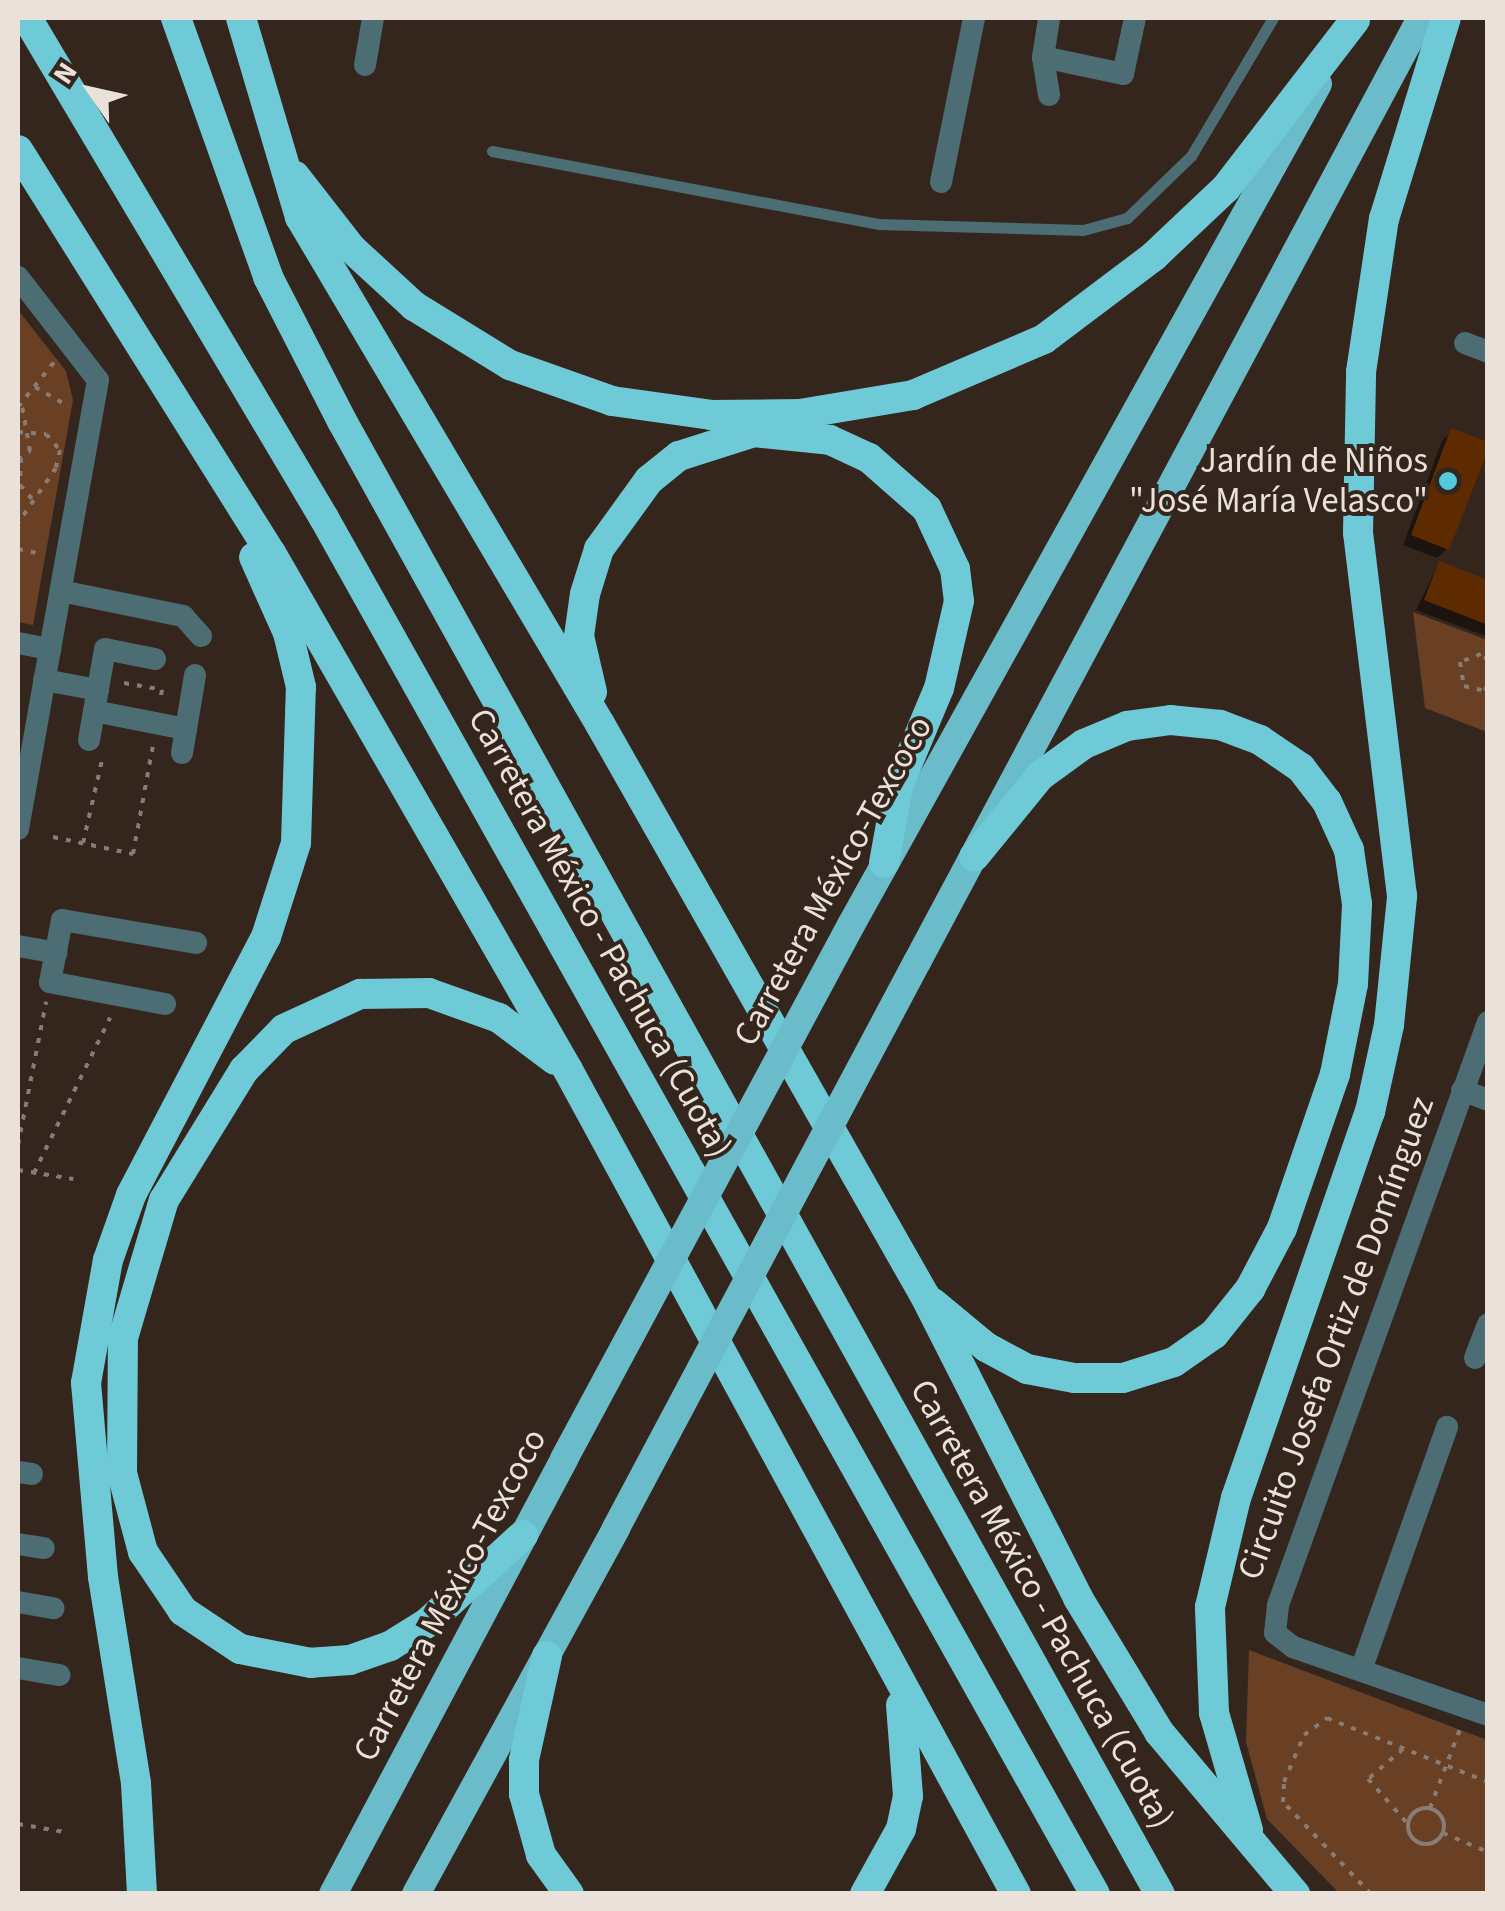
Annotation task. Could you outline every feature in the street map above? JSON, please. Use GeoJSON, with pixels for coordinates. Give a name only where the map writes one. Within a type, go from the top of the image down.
{"type":"FeatureCollection","features":[{"type":"Feature","properties":{"kind":"highway","name":"Carretera México - Pachuca (Cuota)"},"geometry":{"type":"LineString","coordinates":[[27,18],[324,518],[1095,1894]]}},
{"type":"Feature","properties":{"kind":"highway","name":"Carretera México - Pachuca (Cuota)"},"geometry":{"type":"LineString","coordinates":[[176,18],[268,277],[342,421],[1160,1894]]}},
{"type":"Feature","properties":{"kind":"highway"},"geometry":{"type":"LineString","coordinates":[[241,18],[300,217],[600,724],[925,1296],[1078,1598],[1160,1732],[1255,1852],[1295,1894]]}},
{"type":"Feature","properties":{"kind":"highway"},"geometry":{"type":"LineString","coordinates":[[416,1894],[616,1528],[1420,18]]}},
{"type":"Feature","properties":{"kind":"highway"},"geometry":{"type":"LineString","coordinates":[[1255,1852],[1214,1714],[1210,1606],[1236,1498],[1370,1112],[1388,1024],[1402,896],[1358,533],[1361,372],[1384,219],[1446,18]]}},
{"type":"Feature","properties":{"kind":"highway"},"geometry":{"type":"LineString","coordinates":[[285,163],[351,248],[414,306],[510,365],[612,401],[711,415],[800,414],[913,395],[1044,338],[1154,256],[1226,188],[1356,19]]}},
{"type":"Feature","properties":{"kind":"highway","name":"Carretera México-Texcoco"},"geometry":{"type":"LineString","coordinates":[[333,1894],[884,864],[1356,19]]}},
{"type":"Feature","properties":{"kind":"highway"},"geometry":{"type":"LineString","coordinates":[[18,150],[222,481],[271,553],[568,1070],[898,1687],[1016,1894]]}},
{"type":"Feature","properties":{"kind":"highway"},"geometry":{"type":"LineString","coordinates":[[600,724],[578,636],[586,594],[599,549],[649,480],[680,456],[754,432],[804,434],[869,458],[927,509],[956,569],[960,601],[939,688],[898,786],[884,864]]}},
{"type":"Feature","properties":{"kind":"highway"},"geometry":{"type":"LineString","coordinates":[[142,1894],[136,1783],[87,1436],[94,1324],[131,1196],[280,901],[301,801],[300,687],[288,633],[222,481]]}},
{"type":"Feature","properties":{"kind":"highway"},"geometry":{"type":"LineString","coordinates":[[925,1296],[986,1347],[1027,1368],[1074,1378],[1123,1378],[1174,1362],[1214,1334],[1250,1289],[1282,1228],[1336,1074],[1353,984],[1357,904],[1350,850],[1326,802],[1301,768],[1260,740],[1220,724],[1170,720],[1127,726],[1084,744],[1040,776],[974,856]]}},
{"type":"Feature","properties":{"kind":"highway"},"geometry":{"type":"LineString","coordinates":[[523,1535],[427,1623],[390,1646],[350,1660],[311,1663],[240,1649],[183,1611],[143,1552],[122,1472],[124,1338],[164,1200],[244,1070],[284,1029],[360,994],[429,993],[499,1018],[568,1070]]}},
{"type":"Feature","properties":{"kind":"highway"},"geometry":{"type":"LineString","coordinates":[[547,1656],[524,1760],[524,1794],[542,1855],[568,1894]]}},
{"type":"Feature","properties":{"kind":"highway"},"geometry":{"type":"LineString","coordinates":[[865,1894],[901,1829],[908,1796],[898,1687]]}},
{"type":"Feature","properties":{"kind":"street"},"geometry":{"type":"LineString","coordinates":[[366,64],[373,18]]}},
{"type":"Feature","properties":{"kind":"street"},"geometry":{"type":"LineString","coordinates":[[941,182],[974,18]]}},
{"type":"Feature","properties":{"kind":"street"},"geometry":{"type":"LineString","coordinates":[[1049,95],[1042,57],[1050,18]]}},
{"type":"Feature","properties":{"kind":"street"},"geometry":{"type":"LineString","coordinates":[[1042,57],[1123,74],[1135,18]]}},
{"type":"Feature","properties":{"kind":"street"},"geometry":{"type":"LineString","coordinates":[[18,277],[98,380],[95,422],[18,829]]}},
{"type":"Feature","properties":{"kind":"street"},"geometry":{"type":"LineString","coordinates":[[1465,343],[1488,352]]}},
{"type":"Feature","properties":{"kind":"street"},"geometry":{"type":"LineString","coordinates":[[61,591],[183,616],[201,636]]}},
{"type":"Feature","properties":{"kind":"street"},"geometry":{"type":"LineString","coordinates":[[18,643],[50,649]]}},
{"type":"Feature","properties":{"kind":"street"},"geometry":{"type":"LineString","coordinates":[[88,740],[101,699],[105,649],[156,659]]}},
{"type":"Feature","properties":{"kind":"street"},"geometry":{"type":"LineString","coordinates":[[44,680],[101,699],[156,723],[184,741],[194,675]]}},
{"type":"Feature","properties":{"kind":"street"},"geometry":{"type":"LineString","coordinates":[[165,1004],[50,982],[62,920],[196,943]]}},
{"type":"Feature","properties":{"kind":"street"},"geometry":{"type":"LineString","coordinates":[[18,946],[56,952]]}},
{"type":"Feature","properties":{"kind":"street","name":"Circuito Josefa Ortiz de Domínguez"},"geometry":{"type":"LineString","coordinates":[[1478,1713],[1293,1648],[1274,1634],[1278,1605],[1488,1022]]}},
{"type":"Feature","properties":{"kind":"street"},"geometry":{"type":"LineString","coordinates":[[1462,1090],[1488,1100]]}},
{"type":"Feature","properties":{"kind":"street"},"geometry":{"type":"LineString","coordinates":[[1476,1358],[1488,1324]]}},
{"type":"Feature","properties":{"kind":"street"},"geometry":{"type":"LineString","coordinates":[[1361,1670],[1447,1428]]}},
{"type":"Feature","properties":{"kind":"street"},"geometry":{"type":"LineString","coordinates":[[18,1544],[44,1548]]}},
{"type":"Feature","properties":{"kind":"street"},"geometry":{"type":"LineString","coordinates":[[18,1602],[54,1608]]}},
{"type":"Feature","properties":{"kind":"street"},"geometry":{"type":"LineString","coordinates":[[18,1668],[59,1675]]}},
{"type":"Feature","properties":{"kind":"lane"},"geometry":{"type":"LineString","coordinates":[[492,151],[879,224],[1083,230],[1127,218],[1191,156],[1274,18]]}},
{"type":"Feature","properties":{"kind":"path"},"geometry":{"type":"LineString","coordinates":[[32,499],[20,485],[19,459],[30,451],[20,406],[70,342]]}},
{"type":"Feature","properties":{"kind":"path"},"geometry":{"type":"LineString","coordinates":[[35,386],[95,422]]}},
{"type":"Feature","properties":{"kind":"path"},"geometry":{"type":"LineString","coordinates":[[18,432],[46,434],[60,450],[56,468],[19,515],[18,524]]}},
{"type":"Feature","properties":{"kind":"path"},"geometry":{"type":"LineString","coordinates":[[1488,660],[1481,654],[1460,662],[1464,686],[1484,690],[1488,683]]}},
{"type":"Feature","properties":{"kind":"path"},"geometry":{"type":"LineString","coordinates":[[53,837],[133,854],[162,690],[101,699],[83,843]]}},
{"type":"Feature","properties":{"kind":"path"},"geometry":{"type":"LineString","coordinates":[[18,1145],[50,982]]}},
{"type":"Feature","properties":{"kind":"path"},"geometry":{"type":"LineString","coordinates":[[34,1173],[121,995]]}},
{"type":"Feature","properties":{"kind":"path"},"geometry":{"type":"LineString","coordinates":[[18,1170],[73,1180]]}},
{"type":"Feature","properties":{"kind":"path"},"geometry":{"type":"LineString","coordinates":[[1430,1808],[1446,1766],[1478,1713]]}},
{"type":"Feature","properties":{"kind":"path"},"geometry":{"type":"LineString","coordinates":[[1371,1894],[1284,1802],[1284,1782],[1304,1735],[1327,1718],[1488,1782]]}},
{"type":"Feature","properties":{"kind":"path"},"geometry":{"type":"LineString","coordinates":[[1403,1748],[1368,1779],[1408,1824],[1413,1840],[1424,1844],[1443,1833]]}},
{"type":"Feature","properties":{"kind":"path"},"geometry":{"type":"LineString","coordinates":[[1408,1824],[1418,1810],[1430,1808],[1440,1814],[1443,1833]]}},
{"type":"Feature","properties":{"kind":"path"},"geometry":{"type":"LineString","coordinates":[[18,1824],[64,1832]]}},
{"type":"Feature","properties":{"kind":"path"},"geometry":{"type":"LineString","coordinates":[[1443,1833],[1488,1852]]}},
{"type":"Feature","properties":{"kind":"shaded area"},"geometry":{"type":"Polygon","coordinates":[[[18,310],[66,371],[73,400],[33,625],[18,622],[18,310]]]}},
{"type":"Feature","properties":{"kind":"shaded area"},"geometry":{"type":"Polygon","coordinates":[[[1413,612],[1487,640],[1487,732],[1425,708],[1413,612]]]}},
{"type":"Feature","properties":{"kind":"shaded area"},"geometry":{"type":"Polygon","coordinates":[[[1249,1650],[1487,1740],[1487,1893],[1339,1893],[1267,1819],[1246,1742],[1249,1650]]]}},
{"type":"Feature","properties":{"kind":"building"},"geometry":{"type":"Polygon","coordinates":[[[1451,428],[1488,442],[1488,450],[1449,550],[1411,535],[1451,428]]]}},
{"type":"Feature","properties":{"kind":"building"},"geometry":{"type":"Polygon","coordinates":[[[1439,561],[1488,580],[1488,625],[1424,600],[1439,561]]]}},
{"type":"Feature","properties":{"kind":"place","name":"Jardín de Niños \"José María Velasco\""},"geometry":{"type":"Point","coordinates":[1448,481]}}]}
